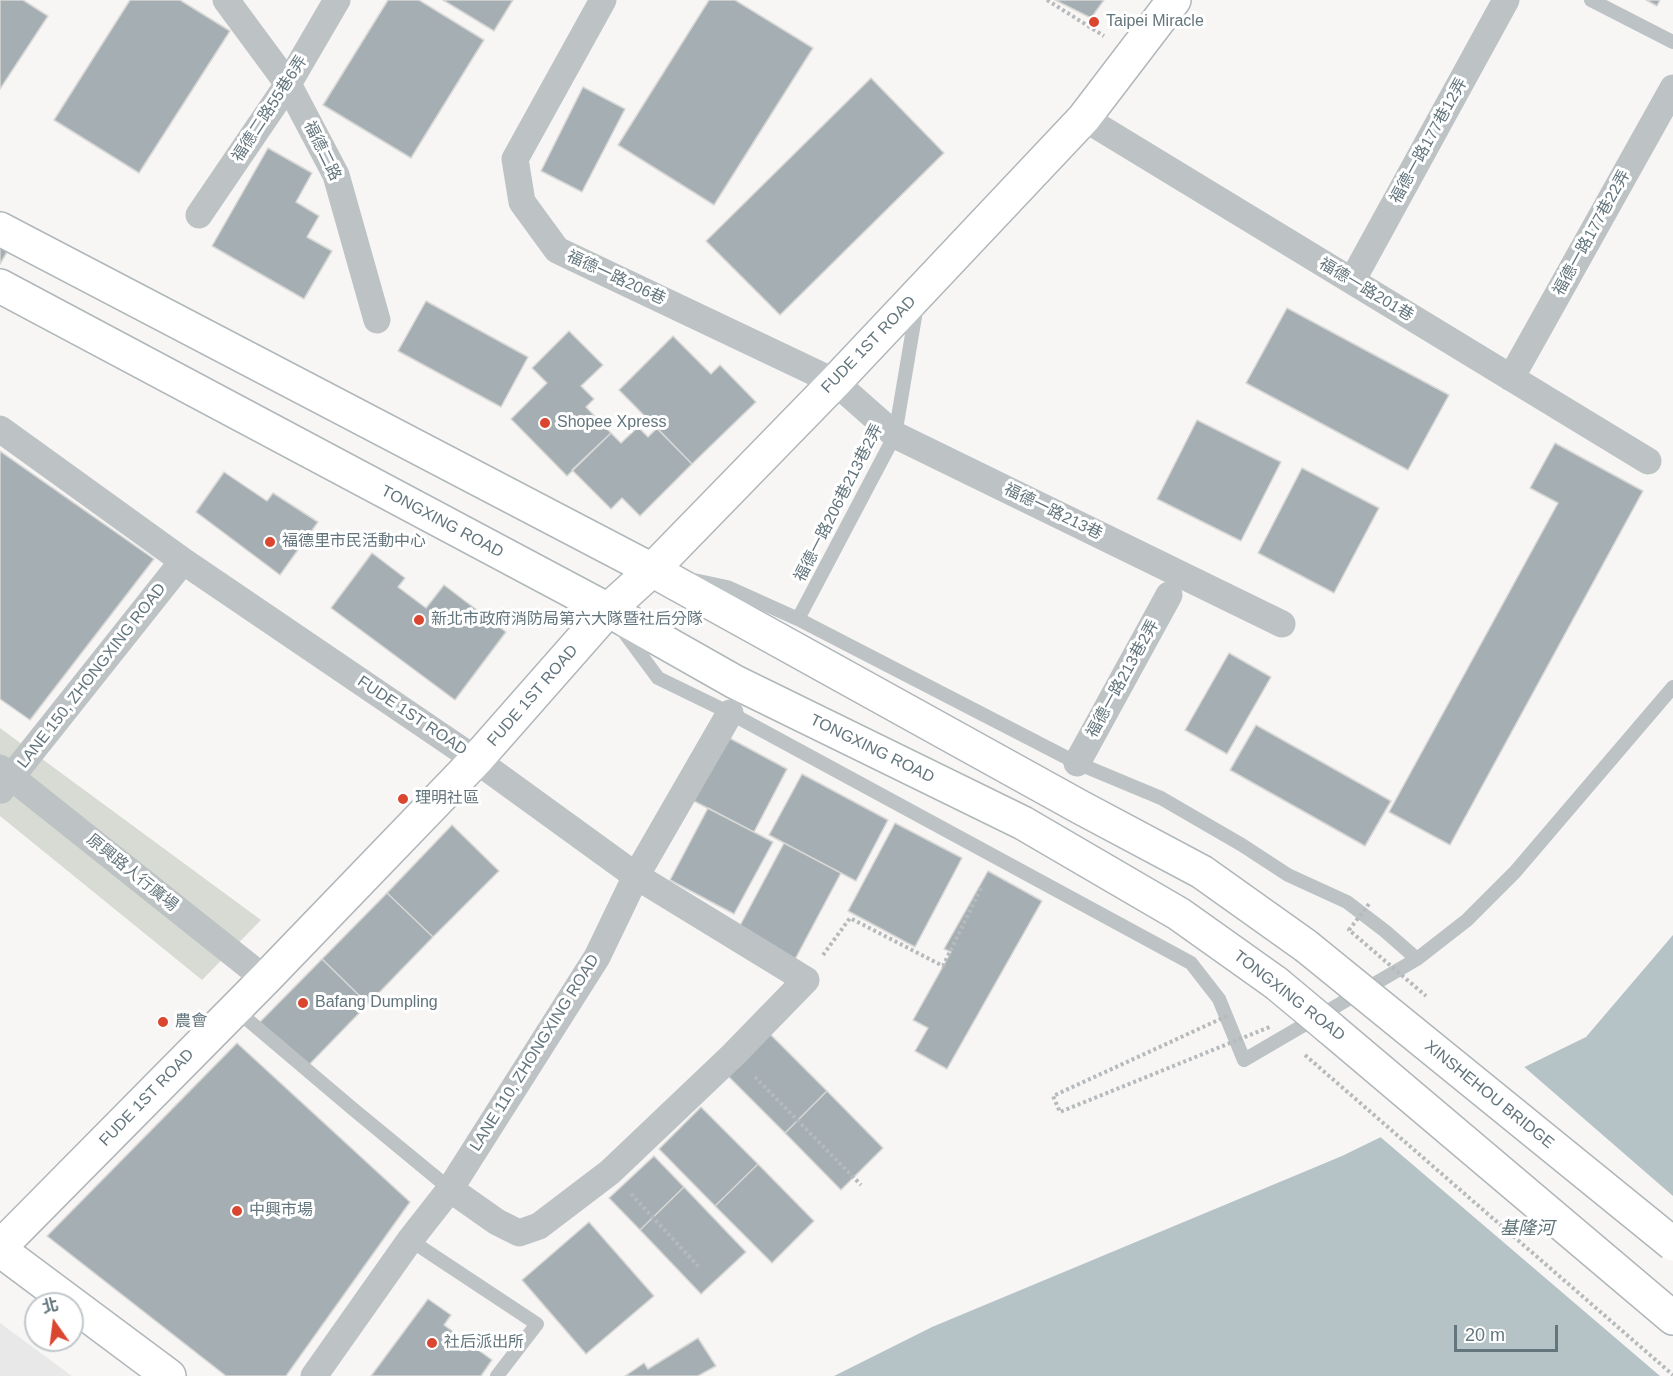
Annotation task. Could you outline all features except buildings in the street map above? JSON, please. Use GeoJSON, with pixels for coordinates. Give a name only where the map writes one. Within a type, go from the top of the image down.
{"type":"FeatureCollection","features":[{"type":"Feature","properties":{"kind":"street","name":"福德二路"},"geometry":{"type":"LineString","coordinates":[[226,0],[288,84],[336,175],[377,320]]}},
{"type":"Feature","properties":{"kind":"street","name":"福德二路55巷6弄"},"geometry":{"type":"LineString","coordinates":[[199,215],[288,84],[337,0]]}},
{"type":"Feature","properties":{"kind":"street","name":"福德一路206巷"},"geometry":{"type":"LineString","coordinates":[[603,0],[515,159],[522,202],[557,250],[835,382]]}},
{"type":"Feature","properties":{"kind":"street","name":"FUDE 1ST ROAD"},"geometry":{"type":"LineString","coordinates":[[0,1249],[476,760],[608,610],[652,570],[835,382],[1084,118],[1174,0]]}},
{"type":"Feature","properties":{"kind":"street","name":"福德一路177巷12弄"},"geometry":{"type":"LineString","coordinates":[[1352,281],[1506,0]]}},
{"type":"Feature","properties":{"kind":"street","name":"福德一路177巷22弄"},"geometry":{"type":"LineString","coordinates":[[1511,378],[1673,88]]}},
{"type":"Feature","properties":{"kind":"street","name":"福德一路201巷"},"geometry":{"type":"LineString","coordinates":[[1084,118],[1648,461]]}},
{"type":"Feature","properties":{"kind":"street"},"geometry":{"type":"LineString","coordinates":[[0,229],[652,570]]}},
{"type":"Feature","properties":{"kind":"street","name":"TONGXING ROAD"},"geometry":{"type":"LineString","coordinates":[[0,286],[608,610],[735,682],[1023,823],[1179,914],[1276,983],[1673,1318]]}},
{"type":"Feature","properties":{"kind":"street","name":"福德一路213巷"},"geometry":{"type":"LineString","coordinates":[[835,382],[895,435],[1282,624]]}},
{"type":"Feature","properties":{"kind":"street","name":"FUDE 1ST ROAD"},"geometry":{"type":"LineString","coordinates":[[0,429],[183,561],[476,760],[636,876],[806,980]]}},
{"type":"Feature","properties":{"kind":"street","name":"LANE 150, ZHONGXING ROAD"},"geometry":{"type":"LineString","coordinates":[[4,778],[183,561]]}},
{"type":"Feature","properties":{"kind":"street","name":"XINSHEHOU BRIDGE"},"geometry":{"type":"LineString","coordinates":[[652,570],[1069,802],[1202,872],[1306,946],[1673,1244]]}},
{"type":"Feature","properties":{"kind":"street","name":"福德一路213巷2弄"},"geometry":{"type":"LineString","coordinates":[[1077,763],[1169,595]]}},
{"type":"Feature","properties":{"kind":"street","name":"LANE 110, ZHONGXING ROAD"},"geometry":{"type":"LineString","coordinates":[[314,1376],[410,1240],[450,1189],[597,957],[636,876],[730,713]]}},
{"type":"Feature","properties":{"kind":"street","name":"原興路人行廣場"},"geometry":{"type":"LineString","coordinates":[[4,778],[265,979]]}},
{"type":"Feature","properties":{"kind":"street"},"geometry":{"type":"LineString","coordinates":[[450,1189],[497,1222],[519,1233],[539,1226],[610,1172],[733,1055],[806,980]]}},
{"type":"Feature","properties":{"kind":"street"},"geometry":{"type":"LineString","coordinates":[[0,1249],[169,1376]]}},
{"type":"Feature","properties":{"kind":"lane"},"geometry":{"type":"LineString","coordinates":[[1591,0],[1673,42]]}},
{"type":"Feature","properties":{"kind":"lane","name":"福德一路206巷213巷2弄"},"geometry":{"type":"LineString","coordinates":[[798,619],[895,435],[919,293]]}},
{"type":"Feature","properties":{"kind":"lane"},"geometry":{"type":"LineString","coordinates":[[652,570],[727,587],[798,619],[1077,763],[1161,798],[1242,845],[1288,875],[1347,902],[1417,959]]}},
{"type":"Feature","properties":{"kind":"lane"},"geometry":{"type":"LineString","coordinates":[[608,610],[658,678],[730,713],[1191,963],[1219,999],[1244,1060],[1417,959],[1467,920],[1515,872],[1673,687]]}},
{"type":"Feature","properties":{"kind":"lane"},"geometry":{"type":"LineString","coordinates":[[234,1009],[450,1189]]}},
{"type":"Feature","properties":{"kind":"lane"},"geometry":{"type":"LineString","coordinates":[[410,1240],[537,1324],[497,1376]]}},
{"type":"Feature","properties":{"kind":"path"},"geometry":{"type":"LineString","coordinates":[[1047,0],[1133,54]]}},
{"type":"Feature","properties":{"kind":"path"},"geometry":{"type":"LineString","coordinates":[[806,980],[850,918],[943,966],[982,886]]}},
{"type":"Feature","properties":{"kind":"path"},"geometry":{"type":"LineString","coordinates":[[1227,1016],[1053,1096],[1060,1112],[1271,1026],[1280,1033]]}},
{"type":"Feature","properties":{"kind":"path"},"geometry":{"type":"LineString","coordinates":[[1298,1049],[1673,1376]]}},
{"type":"Feature","properties":{"kind":"path"},"geometry":{"type":"LineString","coordinates":[[733,1055],[861,1185]]}},
{"type":"Feature","properties":{"kind":"path"},"geometry":{"type":"LineString","coordinates":[[610,1172],[699,1267]]}},
{"type":"Feature","properties":{"kind":"shaded area"},"geometry":{"type":"Polygon","coordinates":[[[0,728],[261,920],[202,980],[0,816],[0,728]]]}},
{"type":"Feature","properties":{"kind":"shaded area"},"geometry":{"type":"Polygon","coordinates":[[[0,1323],[24,1341],[24,1352],[39,1352],[72,1376],[0,1376],[0,1323]]]}},
{"type":"Feature","properties":{"kind":"water","name":"基隆河"},"geometry":{"type":"Polygon","coordinates":[[[1673,935],[1673,1376],[834,1376],[932,1327],[1342,1156],[1586,1037],[1673,935]]]}},
{"type":"Feature","properties":{"kind":"pier"},"geometry":{"type":"Polygon","coordinates":[[[1522,1065],[1673,1196],[1673,1376],[1660,1376],[1378,1135],[1522,1065]]]}},
{"type":"Feature","properties":{"kind":"place","name":"Taipei Miracle"},"geometry":{"type":"Point","coordinates":[1094,22]}},
{"type":"Feature","properties":{"kind":"place","name":"Shopee Xpress"},"geometry":{"type":"Point","coordinates":[545,423]}},
{"type":"Feature","properties":{"kind":"place","name":"福德里市民活動中心"},"geometry":{"type":"Point","coordinates":[270,542]}},
{"type":"Feature","properties":{"kind":"place","name":"新北市政府消防局第六大隊暨社后分隊"},"geometry":{"type":"Point","coordinates":[419,620]}},
{"type":"Feature","properties":{"kind":"place","name":"理明社區"},"geometry":{"type":"Point","coordinates":[403,799]}},
{"type":"Feature","properties":{"kind":"place","name":"Bafang Dumpling"},"geometry":{"type":"Point","coordinates":[303,1003]}},
{"type":"Feature","properties":{"kind":"place","name":"農會"},"geometry":{"type":"Point","coordinates":[163,1022]}},
{"type":"Feature","properties":{"kind":"place","name":"中興市場"},"geometry":{"type":"Point","coordinates":[237,1211]}},
{"type":"Feature","properties":{"kind":"place","name":"社后派出所"},"geometry":{"type":"Point","coordinates":[432,1343]}}]}
